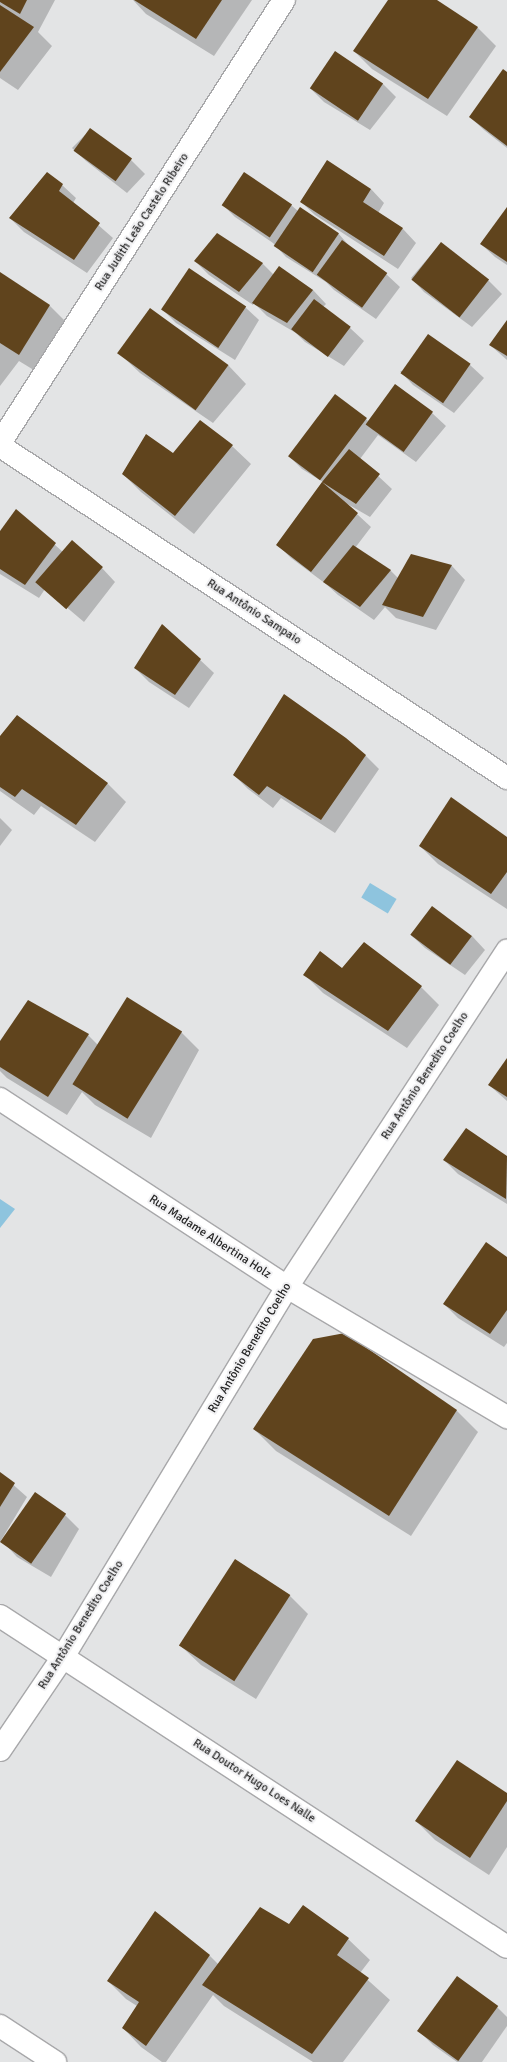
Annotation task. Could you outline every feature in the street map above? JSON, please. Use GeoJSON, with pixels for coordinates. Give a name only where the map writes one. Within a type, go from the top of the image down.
{"type":"FeatureCollection","features":[{"type":"Feature","properties":{"kind":"street","name":"Rua Judith Leão Castelo Ribeiro"},"geometry":{"type":"LineString","coordinates":[[0,445],[284,0]]}},
{"type":"Feature","properties":{"kind":"street","name":"Rua Antônio Sampaio"},"geometry":{"type":"LineString","coordinates":[[0,445],[507,778]]}},
{"type":"Feature","properties":{"kind":"street","name":"Rua Antônio Benedito Coelho"},"geometry":{"type":"LineString","coordinates":[[0,1750],[63,1657],[286,1287],[507,951]]}},
{"type":"Feature","properties":{"kind":"street","name":"Rua Madame Albertina Holz"},"geometry":{"type":"LineString","coordinates":[[0,1099],[286,1287],[507,1417]]}},
{"type":"Feature","properties":{"kind":"street","name":"Rua Doutor Hugo Loes Nalle"},"geometry":{"type":"LineString","coordinates":[[0,1616],[507,1947]]}},
{"type":"Feature","properties":{"kind":"street"},"geometry":{"type":"LineString","coordinates":[[0,2026],[55,2062]]}},
{"type":"Feature","properties":{"kind":"water"},"geometry":{"type":"Polygon","coordinates":[[[370,883],[397,899],[388,914],[361,898],[370,883]]]}},
{"type":"Feature","properties":{"kind":"water"},"geometry":{"type":"Polygon","coordinates":[[[0,1199],[15,1209],[0,1228],[0,1199]]]}},
{"type":"Feature","properties":{"kind":"building"},"geometry":{"type":"Polygon","coordinates":[[[0,0],[27,0],[20,14],[0,2],[0,0]]]}},
{"type":"Feature","properties":{"kind":"building"},"geometry":{"type":"Polygon","coordinates":[[[134,0],[222,0],[196,39],[134,0]]]}},
{"type":"Feature","properties":{"kind":"building"},"geometry":{"type":"Polygon","coordinates":[[[388,0],[437,0],[478,27],[428,99],[353,51],[388,0]]]}},
{"type":"Feature","properties":{"kind":"building"},"geometry":{"type":"Polygon","coordinates":[[[0,5],[34,27],[0,72],[0,5]]]}},
{"type":"Feature","properties":{"kind":"building"},"geometry":{"type":"Polygon","coordinates":[[[335,51],[383,83],[358,121],[310,88],[335,51]]]}},
{"type":"Feature","properties":{"kind":"building"},"geometry":{"type":"Polygon","coordinates":[[[503,69],[507,72],[507,146],[469,117],[503,69]]]}},
{"type":"Feature","properties":{"kind":"building"},"geometry":{"type":"Polygon","coordinates":[[[90,128],[132,159],[116,181],[74,151],[90,128]]]}},
{"type":"Feature","properties":{"kind":"building"},"geometry":{"type":"Polygon","coordinates":[[[327,160],[371,189],[363,202],[403,228],[384,256],[300,202],[327,160]]]}},
{"type":"Feature","properties":{"kind":"building"},"geometry":{"type":"Polygon","coordinates":[[[47,172],[63,184],[59,191],[100,223],[74,260],[9,218],[47,172]]]}},
{"type":"Feature","properties":{"kind":"building"},"geometry":{"type":"Polygon","coordinates":[[[244,172],[292,204],[270,238],[222,205],[244,172]]]}},
{"type":"Feature","properties":{"kind":"building"},"geometry":{"type":"Polygon","coordinates":[[[300,207],[339,233],[313,272],[274,246],[300,207]]]}},
{"type":"Feature","properties":{"kind":"building"},"geometry":{"type":"Polygon","coordinates":[[[507,207],[507,262],[480,244],[507,207]]]}},
{"type":"Feature","properties":{"kind":"building"},"geometry":{"type":"Polygon","coordinates":[[[217,233],[263,263],[239,292],[194,261],[217,233]]]}},
{"type":"Feature","properties":{"kind":"building"},"geometry":{"type":"Polygon","coordinates":[[[342,240],[387,273],[362,308],[317,275],[342,240]]]}},
{"type":"Feature","properties":{"kind":"building"},"geometry":{"type":"Polygon","coordinates":[[[441,242],[489,280],[460,317],[411,280],[441,242]]]}},
{"type":"Feature","properties":{"kind":"building"},"geometry":{"type":"Polygon","coordinates":[[[279,266],[313,290],[287,323],[252,303],[279,266]]]}},
{"type":"Feature","properties":{"kind":"building"},"geometry":{"type":"Polygon","coordinates":[[[189,268],[246,307],[218,348],[161,309],[189,268]]]}},
{"type":"Feature","properties":{"kind":"building"},"geometry":{"type":"Polygon","coordinates":[[[0,272],[50,305],[19,355],[0,343],[0,272]]]}},
{"type":"Feature","properties":{"kind":"building"},"geometry":{"type":"Polygon","coordinates":[[[314,299],[351,327],[328,357],[291,329],[314,299]]]}},
{"type":"Feature","properties":{"kind":"building"},"geometry":{"type":"Polygon","coordinates":[[[150,308],[228,365],[196,410],[117,353],[150,308]]]}},
{"type":"Feature","properties":{"kind":"building"},"geometry":{"type":"Polygon","coordinates":[[[507,320],[507,356],[489,345],[507,320]]]}},
{"type":"Feature","properties":{"kind":"building"},"geometry":{"type":"Polygon","coordinates":[[[428,334],[471,364],[443,403],[400,373],[428,334]]]}},
{"type":"Feature","properties":{"kind":"building"},"geometry":{"type":"Polygon","coordinates":[[[395,384],[433,412],[404,452],[366,424],[395,384]]]}},
{"type":"Feature","properties":{"kind":"building"},"geometry":{"type":"Polygon","coordinates":[[[335,394],[367,418],[320,480],[288,456],[335,394]]]}},
{"type":"Feature","properties":{"kind":"building"},"geometry":{"type":"Polygon","coordinates":[[[200,420],[233,445],[175,516],[122,474],[146,434],[173,453],[200,420]]]}},
{"type":"Feature","properties":{"kind":"building"},"geometry":{"type":"Polygon","coordinates":[[[349,449],[380,474],[356,504],[322,482],[349,449]]]}},
{"type":"Feature","properties":{"kind":"building"},"geometry":{"type":"Polygon","coordinates":[[[322,482],[358,513],[311,572],[276,545],[322,482]]]}},
{"type":"Feature","properties":{"kind":"building"},"geometry":{"type":"Polygon","coordinates":[[[16,509],[56,543],[25,585],[0,569],[0,531],[16,509]]]}},
{"type":"Feature","properties":{"kind":"building"},"geometry":{"type":"Polygon","coordinates":[[[72,540],[103,567],[66,609],[35,582],[72,540]]]}},
{"type":"Feature","properties":{"kind":"building"},"geometry":{"type":"Polygon","coordinates":[[[353,545],[391,570],[360,607],[323,582],[353,545]]]}},
{"type":"Feature","properties":{"kind":"building"},"geometry":{"type":"Polygon","coordinates":[[[411,554],[452,565],[423,617],[382,605],[411,554]]]}},
{"type":"Feature","properties":{"kind":"building"},"geometry":{"type":"Polygon","coordinates":[[[162,624],[201,659],[175,695],[134,668],[162,624]]]}},
{"type":"Feature","properties":{"kind":"building"},"geometry":{"type":"Polygon","coordinates":[[[284,694],[346,738],[366,755],[321,820],[267,786],[259,795],[233,775],[284,694]]]}},
{"type":"Feature","properties":{"kind":"building"},"geometry":{"type":"Polygon","coordinates":[[[17,715],[108,783],[76,825],[22,789],[15,797],[0,787],[0,736],[17,715]]]}},
{"type":"Feature","properties":{"kind":"building"},"geometry":{"type":"Polygon","coordinates":[[[451,797],[507,837],[507,872],[491,894],[419,846],[451,797]]]}},
{"type":"Feature","properties":{"kind":"building"},"geometry":{"type":"Polygon","coordinates":[[[432,906],[472,936],[450,965],[410,935],[432,906]]]}},
{"type":"Feature","properties":{"kind":"building"},"geometry":{"type":"Polygon","coordinates":[[[364,942],[422,986],[388,1031],[303,975],[320,951],[342,968],[364,942]]]}},
{"type":"Feature","properties":{"kind":"building"},"geometry":{"type":"Polygon","coordinates":[[[127,997],[182,1031],[128,1119],[72,1084],[127,997]]]}},
{"type":"Feature","properties":{"kind":"building"},"geometry":{"type":"Polygon","coordinates":[[[28,1000],[89,1034],[48,1097],[0,1067],[0,1041],[28,1000]]]}},
{"type":"Feature","properties":{"kind":"building"},"geometry":{"type":"Polygon","coordinates":[[[507,1058],[507,1097],[488,1085],[507,1058]]]}},
{"type":"Feature","properties":{"kind":"building"},"geometry":{"type":"Polygon","coordinates":[[[466,1128],[507,1156],[506,1199],[443,1160],[466,1128]]]}},
{"type":"Feature","properties":{"kind":"building"},"geometry":{"type":"Polygon","coordinates":[[[486,1242],[507,1257],[507,1310],[490,1334],[443,1304],[486,1242]]]}},
{"type":"Feature","properties":{"kind":"building"},"geometry":{"type":"Polygon","coordinates":[[[345,1333],[457,1410],[389,1516],[253,1429],[313,1339],[345,1333]]]}},
{"type":"Feature","properties":{"kind":"building"},"geometry":{"type":"Polygon","coordinates":[[[0,1472],[15,1483],[0,1507],[0,1472]]]}},
{"type":"Feature","properties":{"kind":"building"},"geometry":{"type":"Polygon","coordinates":[[[35,1492],[66,1514],[31,1564],[0,1542],[35,1492]]]}},
{"type":"Feature","properties":{"kind":"building"},"geometry":{"type":"Polygon","coordinates":[[[235,1559],[290,1595],[234,1681],[179,1645],[235,1559]]]}},
{"type":"Feature","properties":{"kind":"building"},"geometry":{"type":"Polygon","coordinates":[[[457,1760],[507,1793],[507,1801],[470,1858],[415,1821],[457,1760]]]}},
{"type":"Feature","properties":{"kind":"building"},"geometry":{"type":"Polygon","coordinates":[[[303,1905],[349,1938],[337,1955],[369,1978],[312,2054],[202,1985],[260,1907],[289,1924],[303,1905]]]}},
{"type":"Feature","properties":{"kind":"building"},"geometry":{"type":"Polygon","coordinates":[[[155,1911],[210,1955],[146,2046],[122,2028],[139,2002],[107,1981],[155,1911]]]}},
{"type":"Feature","properties":{"kind":"building"},"geometry":{"type":"Polygon","coordinates":[[[457,1976],[498,2006],[458,2061],[417,2031],[457,1976]]]}}]}
